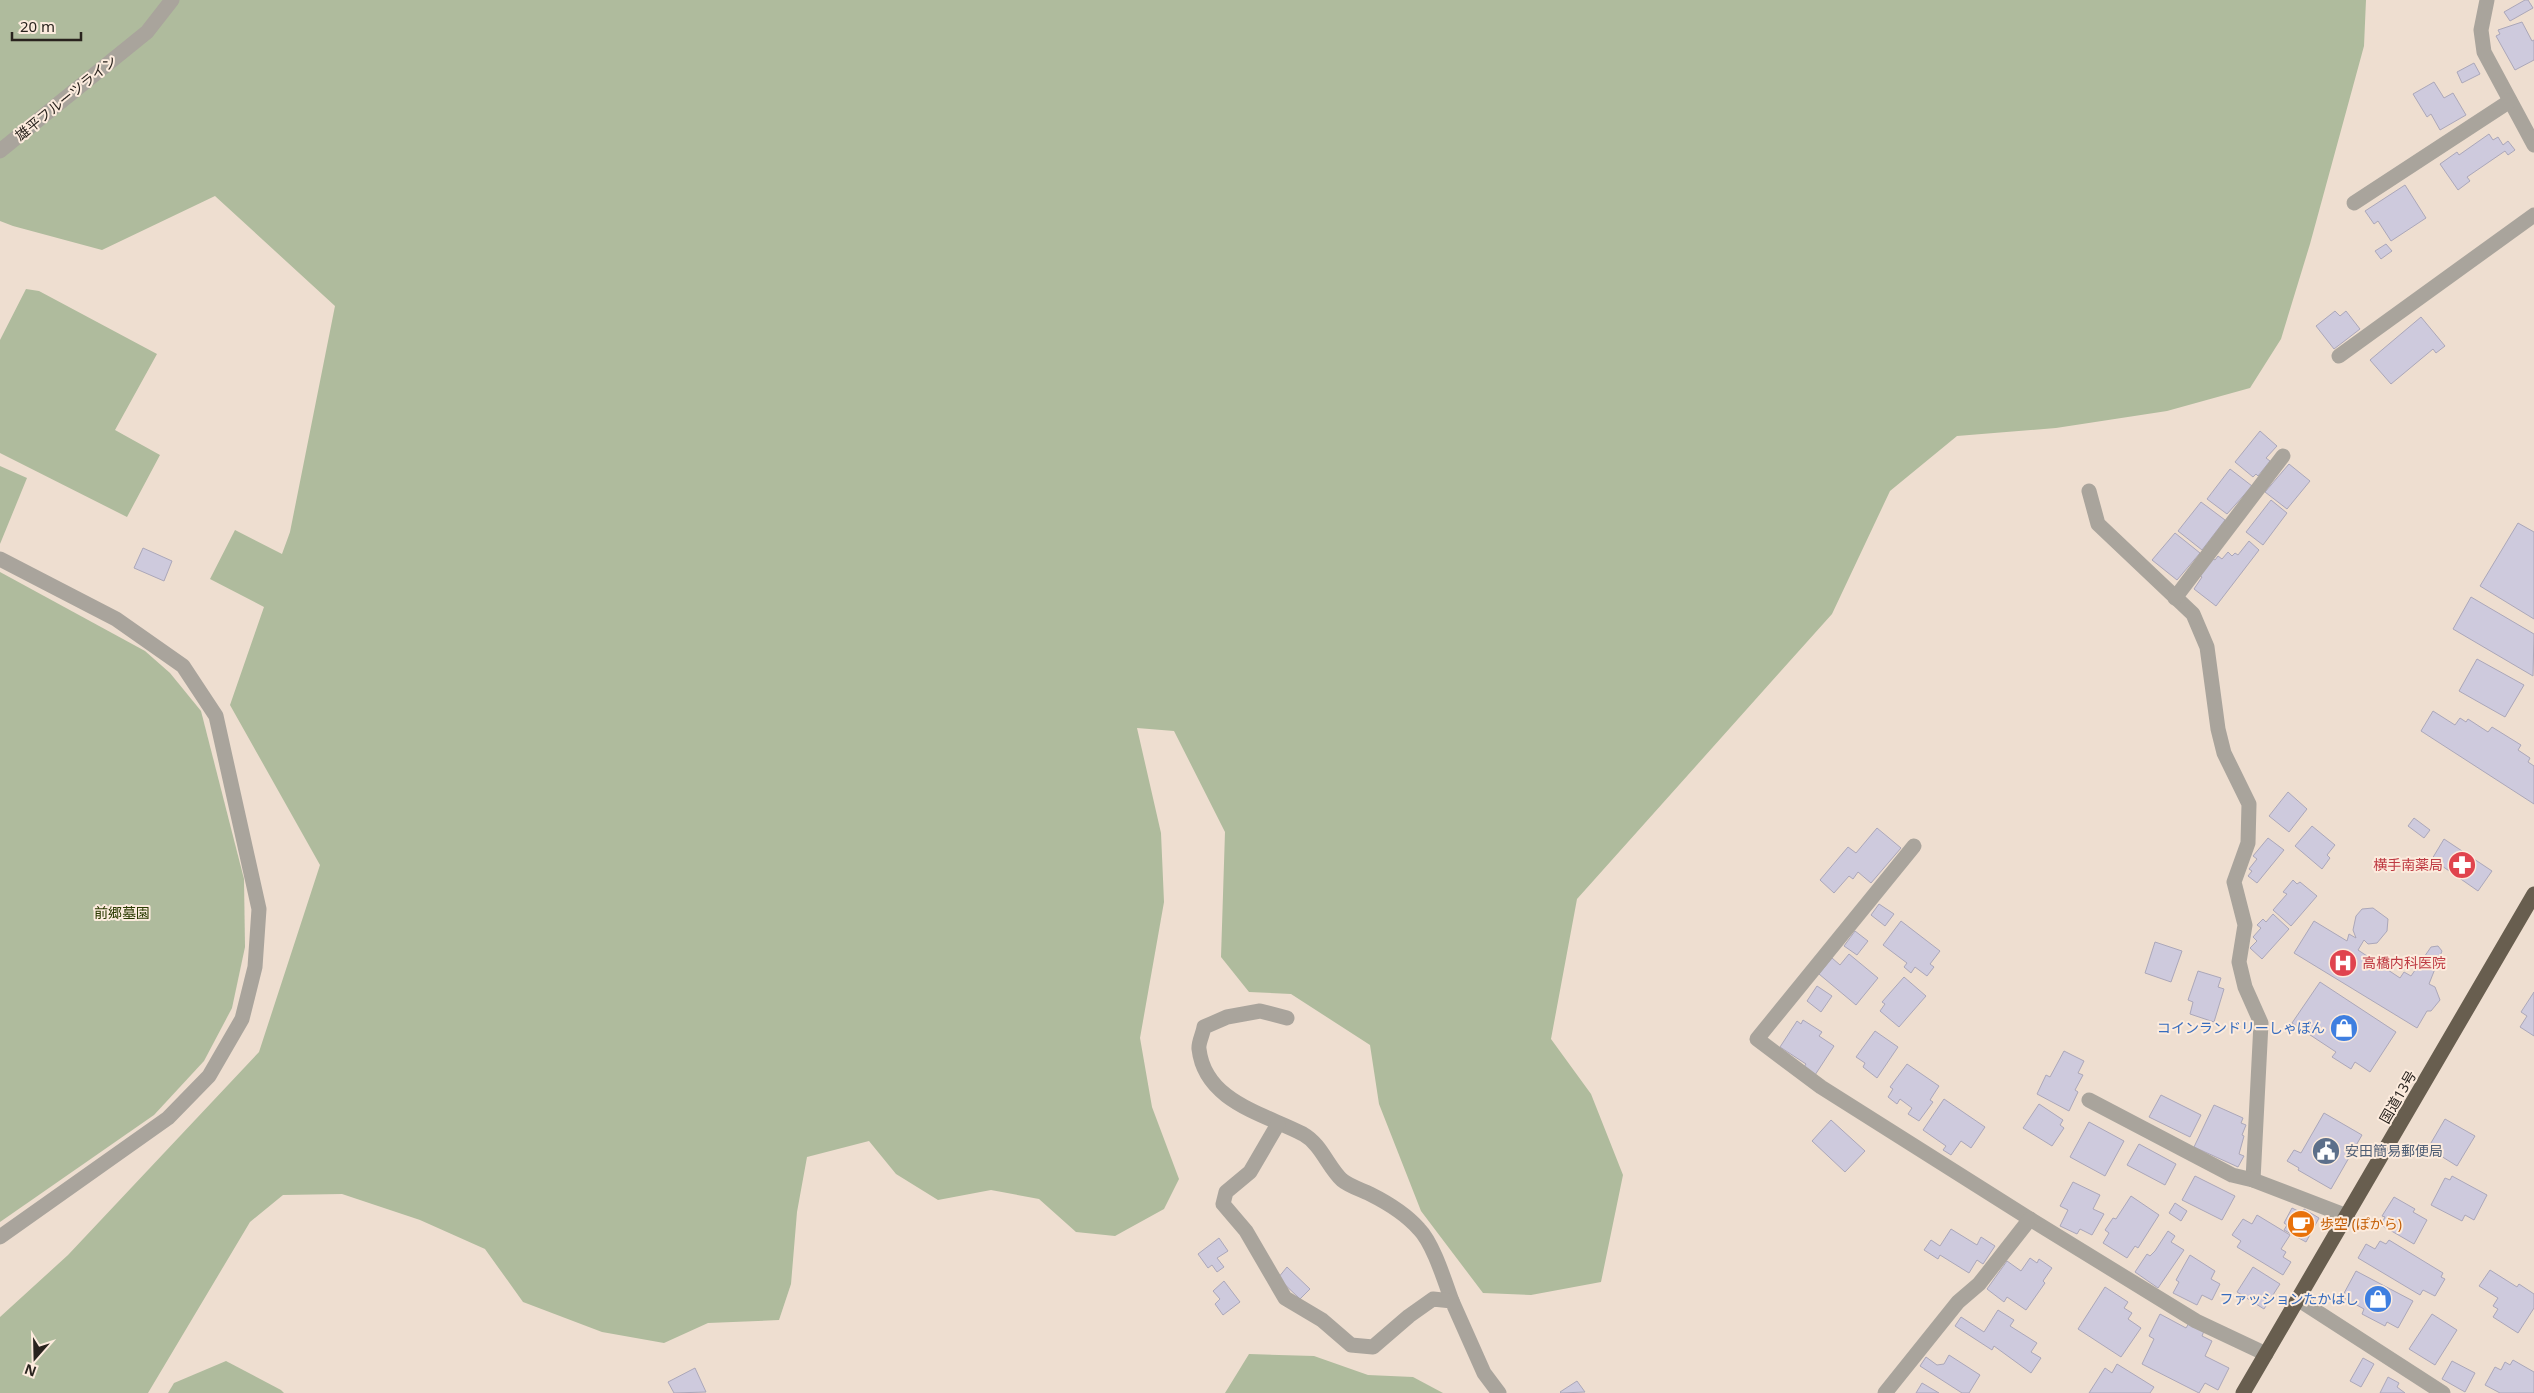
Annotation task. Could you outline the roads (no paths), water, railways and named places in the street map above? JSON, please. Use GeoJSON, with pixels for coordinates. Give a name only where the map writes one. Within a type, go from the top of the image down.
{"type":"FeatureCollection","features":[{"type":"Feature","properties":{"kind":"highway","name":"国道13号"},"geometry":{"type":"LineString","coordinates":[[2243,1393],[2299,1300],[2534,894]]}},
{"type":"Feature","properties":{"kind":"street","name":"雄平フルーツライン"},"geometry":{"type":"LineString","coordinates":[[0,152],[147,32],[172,0]]}},
{"type":"Feature","properties":{"kind":"street"},"geometry":{"type":"LineString","coordinates":[[2487,0],[2481,30],[2484,52],[2534,145]]}},
{"type":"Feature","properties":{"kind":"street"},"geometry":{"type":"LineString","coordinates":[[2354,203],[2510,101]]}},
{"type":"Feature","properties":{"kind":"street"},"geometry":{"type":"LineString","coordinates":[[2339,356],[2534,215]]}},
{"type":"Feature","properties":{"kind":"street"},"geometry":{"type":"LineString","coordinates":[[2175,598],[2284,456]]}},
{"type":"Feature","properties":{"kind":"street"},"geometry":{"type":"LineString","coordinates":[[2089,491],[2098,524],[2193,614],[2207,647],[2218,729],[2224,753],[2249,804],[2248,844],[2234,882],[2244,925],[2239,962],[2246,986],[2262,1023],[2253,1180]]}},
{"type":"Feature","properties":{"kind":"street"},"geometry":{"type":"LineString","coordinates":[[0,558],[116,619],[184,666],[216,716],[259,909],[255,967],[242,1018],[208,1076],[168,1118],[0,1236]]}},
{"type":"Feature","properties":{"kind":"street"},"geometry":{"type":"LineString","coordinates":[[1914,846],[1757,1038],[1822,1087],[2030,1220],[2196,1321],[2266,1354]]}},
{"type":"Feature","properties":{"kind":"street"},"geometry":{"type":"LineString","coordinates":[[1287,1018],[1260,1010],[1227,1017],[1204,1027],[1199,1048],[1206,1072],[1226,1095],[1253,1113],[1305,1135],[1343,1180],[1405,1214],[1416,1225],[1421,1231],[1440,1270],[1484,1373],[1499,1393]]}},
{"type":"Feature","properties":{"kind":"street"},"geometry":{"type":"LineString","coordinates":[[2089,1100],[2232,1175],[2253,1180],[2347,1216]]}},
{"type":"Feature","properties":{"kind":"street"},"geometry":{"type":"LineString","coordinates":[[1278,1124],[1250,1172],[1226,1192],[1223,1204],[1246,1232],[1284,1298],[1322,1320],[1351,1345],[1373,1347],[1409,1316],[1433,1299],[1452,1301]]}},
{"type":"Feature","properties":{"kind":"street"},"geometry":{"type":"LineString","coordinates":[[1885,1393],[1958,1302],[1979,1284],[2030,1220]]}},
{"type":"Feature","properties":{"kind":"street"},"geometry":{"type":"LineString","coordinates":[[2299,1300],[2443,1393]]}},
{"type":"Feature","properties":{"kind":"place","name":"横手南薬局"},"geometry":{"type":"Point","coordinates":[2462,865]}},
{"type":"Feature","properties":{"kind":"place","name":"高橋内科医院"},"geometry":{"type":"Point","coordinates":[2343,963]}},
{"type":"Feature","properties":{"kind":"place","name":"コインランドリーしゃぼん"},"geometry":{"type":"Point","coordinates":[2344,1028]}},
{"type":"Feature","properties":{"kind":"place","name":"安田簡易郵便局"},"geometry":{"type":"Point","coordinates":[2326,1151]}},
{"type":"Feature","properties":{"kind":"place","name":"歩空 (ぽから)"},"geometry":{"type":"Point","coordinates":[2301,1224]}},
{"type":"Feature","properties":{"kind":"place","name":"ファッションたかはし"},"geometry":{"type":"Point","coordinates":[2378,1299]}},
{"type":"Feature","properties":{"kind":"park label","name":"前郷墓園"},"geometry":{"type":"Point","coordinates":[122,913]}}]}
